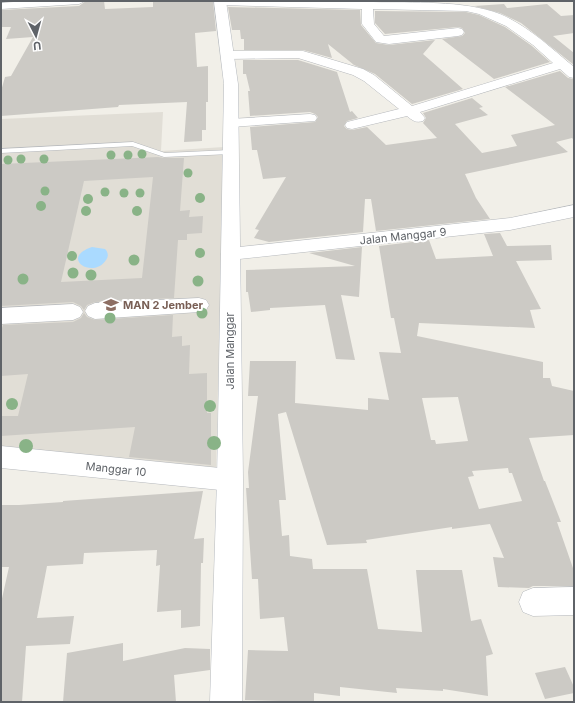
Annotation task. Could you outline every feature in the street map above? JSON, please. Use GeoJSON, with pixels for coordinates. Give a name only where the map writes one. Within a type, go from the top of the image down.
{"type":"FeatureCollection","features":[{"type":"Feature","properties":{"kind":"main road","name":"Jalan Manggar"},"geometry":{"type":"LineString","coordinates":[[220,1],[231,84],[230,480],[226,702]]}},
{"type":"Feature","properties":{"kind":"street"},"geometry":{"type":"LineString","coordinates":[[1,6],[79,1]]}},
{"type":"Feature","properties":{"kind":"street"},"geometry":{"type":"LineString","coordinates":[[220,1],[367,3],[481,10],[498,17],[524,33],[574,74]]}},
{"type":"Feature","properties":{"kind":"street"},"geometry":{"type":"LineString","coordinates":[[367,3],[368,24],[380,39],[389,40],[458,32]]}},
{"type":"Feature","properties":{"kind":"street"},"geometry":{"type":"LineString","coordinates":[[228,55],[278,53],[299,54],[358,72],[369,78],[415,116]]}},
{"type":"Feature","properties":{"kind":"street"},"geometry":{"type":"LineString","coordinates":[[352,125],[415,116],[562,64]]}},
{"type":"Feature","properties":{"kind":"street"},"geometry":{"type":"LineString","coordinates":[[231,123],[310,118]]}},
{"type":"Feature","properties":{"kind":"street","name":"Jalan Manggar 9"},"geometry":{"type":"LineString","coordinates":[[230,254],[510,224],[574,211]]}},
{"type":"Feature","properties":{"kind":"street"},"geometry":{"type":"LineString","coordinates":[[95,311],[199,305]]}},
{"type":"Feature","properties":{"kind":"street"},"geometry":{"type":"LineString","coordinates":[[1,316],[73,312]]}},
{"type":"Feature","properties":{"kind":"street","name":"Manggar 10"},"geometry":{"type":"LineString","coordinates":[[1,457],[230,480]]}},
{"type":"Feature","properties":{"kind":"street"},"geometry":{"type":"LineString","coordinates":[[533,602],[574,601]]}},
{"type":"Feature","properties":{"kind":"lane"},"geometry":{"type":"LineString","coordinates":[[1,151],[133,144],[164,155],[230,152]]}},
{"type":"Feature","properties":{"kind":"shaded area","name":"MAN 2 Jember"},"geometry":{"type":"Polygon","coordinates":[[[163,112],[161,151],[224,147],[216,469],[1,459],[1,119],[163,112]]]}},
{"type":"Feature","properties":{"kind":"water"},"geometry":{"type":"Polygon","coordinates":[[[92,247],[105,249],[108,257],[100,266],[87,268],[78,261],[78,256],[92,247]]]}},
{"type":"Feature","properties":{"kind":"building"},"geometry":{"type":"Polygon","coordinates":[[[86,1],[104,1],[105,9],[153,7],[153,2],[213,1],[216,31],[195,33],[197,67],[208,66],[206,130],[202,130],[202,141],[184,142],[187,102],[119,105],[118,107],[1,116],[1,91],[5,77],[11,76],[33,37],[6,39],[11,27],[1,27],[1,10],[79,6],[86,1]]]}},
{"type":"Feature","properties":{"kind":"building"},"geometry":{"type":"Polygon","coordinates":[[[504,4],[507,8],[547,4],[561,16],[574,15],[574,33],[553,36],[574,53],[574,65],[521,23],[500,13],[474,6],[504,4]]]}},
{"type":"Feature","properties":{"kind":"building"},"geometry":{"type":"Polygon","coordinates":[[[228,7],[360,10],[361,25],[376,43],[389,45],[435,40],[423,54],[463,89],[412,104],[375,74],[354,65],[328,44],[332,58],[303,50],[244,50],[244,39],[241,39],[240,30],[232,30],[228,7]]]}},
{"type":"Feature","properties":{"kind":"building"},"geometry":{"type":"Polygon","coordinates":[[[375,11],[466,12],[479,15],[505,27],[532,46],[550,62],[494,79],[442,39],[462,36],[465,33],[462,28],[458,27],[385,34],[375,23],[375,11]]]}},
{"type":"Feature","properties":{"kind":"building"},"geometry":{"type":"Polygon","coordinates":[[[243,60],[298,60],[337,72],[350,112],[352,111],[358,118],[347,121],[344,126],[347,129],[352,130],[367,127],[386,145],[437,138],[423,123],[426,118],[423,113],[472,98],[483,107],[479,108],[488,115],[455,124],[482,153],[517,146],[511,135],[555,125],[505,87],[560,71],[568,78],[574,79],[574,140],[572,138],[556,142],[568,152],[465,174],[476,198],[490,219],[376,231],[371,199],[365,199],[363,232],[269,242],[254,238],[259,230],[255,229],[286,177],[263,179],[257,150],[252,150],[250,127],[315,122],[318,117],[310,112],[250,116],[248,91],[250,91],[246,74],[243,74],[243,60]]]}},
{"type":"Feature","properties":{"kind":"building"},"geometry":{"type":"Polygon","coordinates":[[[158,157],[184,158],[180,211],[190,210],[189,217],[203,216],[202,233],[187,234],[187,240],[178,240],[174,298],[95,302],[87,305],[84,310],[81,306],[73,302],[1,306],[1,164],[158,157]],[[153,177],[84,181],[61,282],[142,278],[153,177]]]}},
{"type":"Feature","properties":{"kind":"building"},"geometry":{"type":"Polygon","coordinates":[[[500,233],[507,246],[551,245],[552,260],[516,261],[541,309],[530,310],[535,328],[419,323],[417,336],[543,362],[543,378],[550,378],[552,386],[574,391],[574,435],[529,438],[544,481],[561,522],[557,522],[574,571],[574,586],[533,586],[529,588],[498,587],[493,557],[504,558],[490,524],[452,529],[452,527],[366,540],[367,543],[327,545],[286,412],[278,414],[286,500],[279,500],[282,536],[289,535],[290,556],[312,559],[313,569],[367,569],[378,629],[422,632],[416,570],[462,570],[471,621],[481,619],[493,654],[486,656],[488,696],[443,689],[443,691],[396,688],[397,693],[340,687],[340,696],[314,693],[314,702],[245,700],[248,650],[288,651],[284,617],[260,619],[258,579],[252,579],[246,488],[249,488],[248,472],[258,396],[248,396],[250,361],[296,361],[295,403],[368,410],[368,398],[389,400],[379,352],[401,353],[394,318],[391,318],[379,246],[429,240],[436,259],[493,256],[484,234],[500,233]],[[458,397],[422,398],[431,440],[435,440],[436,444],[468,441],[458,397]],[[508,468],[472,471],[474,476],[468,477],[479,509],[522,501],[512,473],[509,473],[508,468]]]}},
{"type":"Feature","properties":{"kind":"building"},"geometry":{"type":"Polygon","coordinates":[[[362,247],[359,297],[341,295],[355,360],[336,359],[325,305],[270,308],[270,310],[251,312],[248,292],[246,292],[246,270],[355,266],[309,253],[362,247]]]}},
{"type":"Feature","properties":{"kind":"building"},"geometry":{"type":"Polygon","coordinates":[[[84,313],[87,317],[95,320],[173,315],[172,337],[182,336],[182,346],[190,345],[189,374],[207,373],[207,413],[211,413],[211,465],[129,457],[135,427],[1,436],[1,416],[18,416],[28,374],[1,376],[1,331],[3,325],[73,322],[81,318],[84,313]]]}},
{"type":"Feature","properties":{"kind":"building"},"geometry":{"type":"Polygon","coordinates":[[[203,491],[194,539],[204,538],[203,563],[201,563],[200,626],[181,628],[181,610],[157,612],[160,565],[156,566],[157,550],[84,553],[83,564],[47,566],[37,618],[74,616],[70,644],[26,646],[22,702],[1,702],[1,603],[9,567],[1,567],[1,505],[63,502],[203,491]]]}},
{"type":"Feature","properties":{"kind":"building"},"geometry":{"type":"Polygon","coordinates":[[[123,643],[123,661],[185,648],[210,649],[210,670],[174,675],[176,702],[63,702],[67,653],[123,643]]]}},
{"type":"Feature","properties":{"kind":"building"},"geometry":{"type":"Polygon","coordinates":[[[565,667],[574,687],[574,693],[545,699],[535,673],[565,667]]]}},
{"type":"Feature","properties":{"kind":"place","name":"MAN 2 Jember"},"geometry":{"type":"Point","coordinates":[111,305]}}]}
